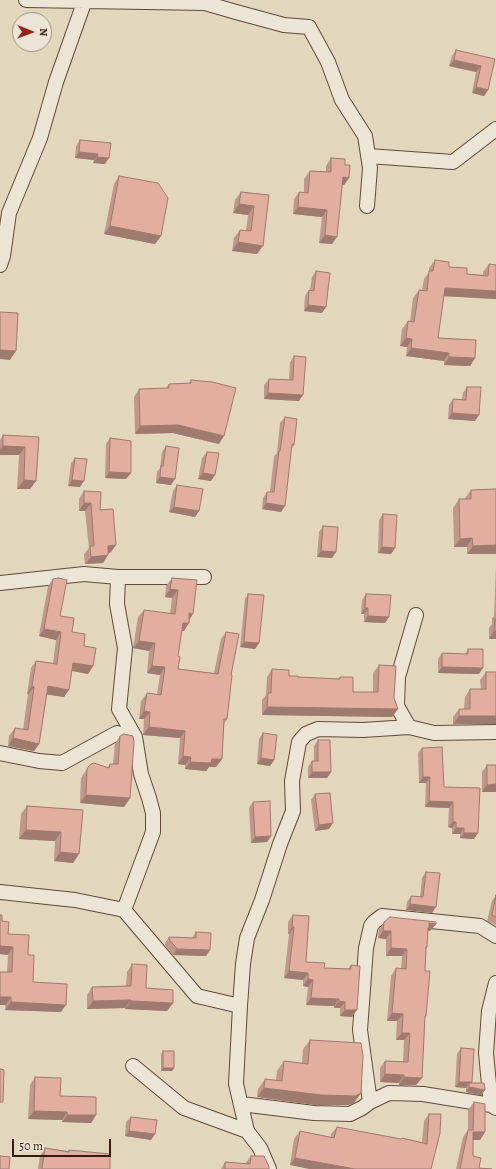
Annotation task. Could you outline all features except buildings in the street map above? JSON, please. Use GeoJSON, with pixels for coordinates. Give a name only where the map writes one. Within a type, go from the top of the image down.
{"type":"FeatureCollection","features":[{"type":"Feature","properties":{"kind":"street"},"geometry":{"type":"LineString","coordinates":[[26,0],[207,1],[236,12],[284,25],[309,27],[328,62],[342,100],[365,136],[370,168],[367,206]]}},
{"type":"Feature","properties":{"kind":"street"},"geometry":{"type":"LineString","coordinates":[[0,265],[3,256],[8,213],[40,138],[56,82],[85,0]]}},
{"type":"Feature","properties":{"kind":"street"},"geometry":{"type":"LineString","coordinates":[[368,156],[453,162],[496,129]]}},
{"type":"Feature","properties":{"kind":"street"},"geometry":{"type":"LineString","coordinates":[[0,583],[84,574],[118,577],[204,577]]}},
{"type":"Feature","properties":{"kind":"street"},"geometry":{"type":"LineString","coordinates":[[118,577],[116,604],[125,648],[119,709],[135,738],[141,774],[153,813],[152,832],[124,910]]}},
{"type":"Feature","properties":{"kind":"street"},"geometry":{"type":"LineString","coordinates":[[409,727],[397,706],[398,677],[416,615]]}},
{"type":"Feature","properties":{"kind":"street"},"geometry":{"type":"LineString","coordinates":[[269,1169],[260,1148],[247,1132],[236,1084],[243,964],[247,938],[293,811],[292,781],[300,742],[306,734],[318,729],[363,730],[409,727],[434,733],[496,732]]}},
{"type":"Feature","properties":{"kind":"street"},"geometry":{"type":"LineString","coordinates":[[0,753],[62,764],[117,733],[135,738]]}},
{"type":"Feature","properties":{"kind":"street"},"geometry":{"type":"LineString","coordinates":[[0,892],[75,900],[124,910],[197,996],[240,1006]]}},
{"type":"Feature","properties":{"kind":"street"},"geometry":{"type":"LineString","coordinates":[[370,1102],[360,1030],[366,948],[371,926],[374,922],[382,916],[480,926],[496,936]]}},
{"type":"Feature","properties":{"kind":"street"},"geometry":{"type":"LineString","coordinates":[[240,1104],[314,1113],[350,1114],[389,1093],[423,1094],[493,1106],[486,1053],[489,1011],[496,983]]}},
{"type":"Feature","properties":{"kind":"street"},"geometry":{"type":"LineString","coordinates":[[133,1066],[184,1108],[247,1132]]}}]}
